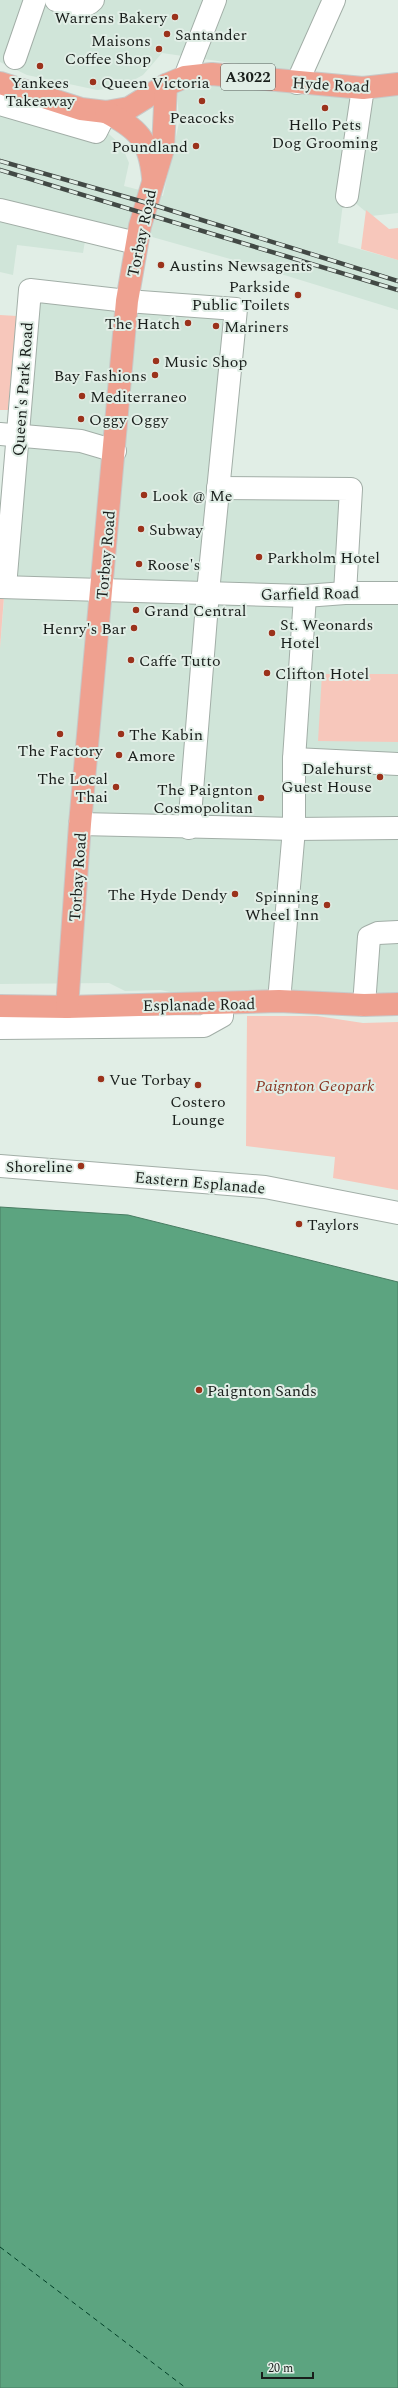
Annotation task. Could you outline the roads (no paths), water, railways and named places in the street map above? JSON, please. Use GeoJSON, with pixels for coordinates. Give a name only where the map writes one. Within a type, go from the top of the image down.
{"type":"FeatureCollection","features":[{"type":"Feature","properties":{"kind":"main road","name":"Hyde Road"},"geometry":{"type":"LineString","coordinates":[[106,112],[129,108],[175,81],[212,74],[363,88],[398,84]]}},
{"type":"Feature","properties":{"kind":"main road","name":"Torbay Road"},"geometry":{"type":"LineString","coordinates":[[68,1007],[80,824],[115,451],[127,301],[136,243],[163,149],[175,81]]}},
{"type":"Feature","properties":{"kind":"main road","name":"A3022"},"geometry":{"type":"LineString","coordinates":[[0,83],[81,109],[106,112]]}},
{"type":"Feature","properties":{"kind":"main road","name":"Torbay Road"},"geometry":{"type":"LineString","coordinates":[[106,112],[126,122],[142,137],[149,152],[154,177]]}},
{"type":"Feature","properties":{"kind":"main road","name":"Esplanade Road"},"geometry":{"type":"LineString","coordinates":[[0,1006],[68,1007],[222,1004],[279,1001],[364,1005],[398,1004]]}},
{"type":"Feature","properties":{"kind":"street"},"geometry":{"type":"LineString","coordinates":[[15,58],[35,0]]}},
{"type":"Feature","properties":{"kind":"street"},"geometry":{"type":"LineString","coordinates":[[56,0],[75,6],[90,3],[93,0]]}},
{"type":"Feature","properties":{"kind":"street"},"geometry":{"type":"LineString","coordinates":[[175,81],[215,0]]}},
{"type":"Feature","properties":{"kind":"street"},"geometry":{"type":"LineString","coordinates":[[297,82],[334,0]]}},
{"type":"Feature","properties":{"kind":"street"},"geometry":{"type":"LineString","coordinates":[[347,196],[363,88]]}},
{"type":"Feature","properties":{"kind":"street"},"geometry":{"type":"LineString","coordinates":[[0,104],[96,132],[106,112]]}},
{"type":"Feature","properties":{"kind":"street"},"geometry":{"type":"LineString","coordinates":[[0,210],[136,243]]}},
{"type":"Feature","properties":{"kind":"street","name":"Queen's Park Road"},"geometry":{"type":"LineString","coordinates":[[3,587],[9,435],[30,290],[127,301]]}},
{"type":"Feature","properties":{"kind":"street"},"geometry":{"type":"LineString","coordinates":[[127,301],[236,309],[208,592],[189,828]]}},
{"type":"Feature","properties":{"kind":"street"},"geometry":{"type":"LineString","coordinates":[[9,435],[81,441],[115,451]]}},
{"type":"Feature","properties":{"kind":"street"},"geometry":{"type":"LineString","coordinates":[[218,488],[351,489],[345,592]]}},
{"type":"Feature","properties":{"kind":"street","name":"Garfield Road"},"geometry":{"type":"LineString","coordinates":[[3,587],[305,596],[345,592],[398,593]]}},
{"type":"Feature","properties":{"kind":"street"},"geometry":{"type":"LineString","coordinates":[[279,1001],[294,829],[294,760],[305,596]]}},
{"type":"Feature","properties":{"kind":"street"},"geometry":{"type":"LineString","coordinates":[[294,760],[398,764]]}},
{"type":"Feature","properties":{"kind":"street"},"geometry":{"type":"LineString","coordinates":[[80,824],[189,828],[398,828]]}},
{"type":"Feature","properties":{"kind":"street"},"geometry":{"type":"LineString","coordinates":[[364,1005],[369,937],[378,932],[398,932]]}},
{"type":"Feature","properties":{"kind":"street"},"geometry":{"type":"LineString","coordinates":[[0,1028],[204,1026],[222,1016],[222,1004]]}},
{"type":"Feature","properties":{"kind":"street","name":"Eastern Esplanade"},"geometry":{"type":"LineString","coordinates":[[0,1166],[265,1187],[398,1213]]}},
{"type":"Feature","properties":{"kind":"railway"},"geometry":{"type":"LineString","coordinates":[[0,161],[147,203],[398,281]]}},
{"type":"Feature","properties":{"kind":"railway"},"geometry":{"type":"LineString","coordinates":[[0,170],[398,290]]}},
{"type":"Feature","properties":{"kind":"place","name":"Warrens Bakery"},"geometry":{"type":"Point","coordinates":[175,17]}},
{"type":"Feature","properties":{"kind":"place","name":"Santander"},"geometry":{"type":"Point","coordinates":[167,34]}},
{"type":"Feature","properties":{"kind":"place","name":"Maisons Coffee Shop"},"geometry":{"type":"Point","coordinates":[159,49]}},
{"type":"Feature","properties":{"kind":"place","name":"Yankees Takeaway"},"geometry":{"type":"Point","coordinates":[40,66]}},
{"type":"Feature","properties":{"kind":"place","name":"Queen Victoria"},"geometry":{"type":"Point","coordinates":[93,82]}},
{"type":"Feature","properties":{"kind":"place","name":"Peacocks"},"geometry":{"type":"Point","coordinates":[202,101]}},
{"type":"Feature","properties":{"kind":"place","name":"Hello Pets Dog Grooming"},"geometry":{"type":"Point","coordinates":[325,108]}},
{"type":"Feature","properties":{"kind":"place","name":"Poundland"},"geometry":{"type":"Point","coordinates":[196,146]}},
{"type":"Feature","properties":{"kind":"place","name":"Austins Newsagents"},"geometry":{"type":"Point","coordinates":[161,265]}},
{"type":"Feature","properties":{"kind":"place","name":"Parkside Public Toilets"},"geometry":{"type":"Point","coordinates":[298,295]}},
{"type":"Feature","properties":{"kind":"place","name":"The Hatch"},"geometry":{"type":"Point","coordinates":[188,323]}},
{"type":"Feature","properties":{"kind":"place","name":"Mariners"},"geometry":{"type":"Point","coordinates":[216,326]}},
{"type":"Feature","properties":{"kind":"place","name":"Music Shop"},"geometry":{"type":"Point","coordinates":[156,361]}},
{"type":"Feature","properties":{"kind":"place","name":"Bay Fashions"},"geometry":{"type":"Point","coordinates":[155,375]}},
{"type":"Feature","properties":{"kind":"place","name":"Mediterraneo"},"geometry":{"type":"Point","coordinates":[82,396]}},
{"type":"Feature","properties":{"kind":"place","name":"Oggy Oggy"},"geometry":{"type":"Point","coordinates":[81,419]}},
{"type":"Feature","properties":{"kind":"place","name":"Look @ Me"},"geometry":{"type":"Point","coordinates":[144,495]}},
{"type":"Feature","properties":{"kind":"place","name":"Subway"},"geometry":{"type":"Point","coordinates":[141,529]}},
{"type":"Feature","properties":{"kind":"place","name":"Parkholm Hotel"},"geometry":{"type":"Point","coordinates":[259,557]}},
{"type":"Feature","properties":{"kind":"place","name":"Roose's"},"geometry":{"type":"Point","coordinates":[139,564]}},
{"type":"Feature","properties":{"kind":"place","name":"Grand Central"},"geometry":{"type":"Point","coordinates":[136,610]}},
{"type":"Feature","properties":{"kind":"place","name":"Henry's Bar"},"geometry":{"type":"Point","coordinates":[134,628]}},
{"type":"Feature","properties":{"kind":"place","name":"St. Weonards Hotel"},"geometry":{"type":"Point","coordinates":[272,633]}},
{"type":"Feature","properties":{"kind":"place","name":"Caffe Tutto"},"geometry":{"type":"Point","coordinates":[131,660]}},
{"type":"Feature","properties":{"kind":"place","name":"Clifton Hotel"},"geometry":{"type":"Point","coordinates":[267,673]}},
{"type":"Feature","properties":{"kind":"place","name":"The Factory"},"geometry":{"type":"Point","coordinates":[60,734]}},
{"type":"Feature","properties":{"kind":"place","name":"The Kabin"},"geometry":{"type":"Point","coordinates":[121,734]}},
{"type":"Feature","properties":{"kind":"place","name":"Amore"},"geometry":{"type":"Point","coordinates":[119,755]}},
{"type":"Feature","properties":{"kind":"place","name":"Dalehurst Guest House"},"geometry":{"type":"Point","coordinates":[380,777]}},
{"type":"Feature","properties":{"kind":"place","name":"The Local Thai"},"geometry":{"type":"Point","coordinates":[116,787]}},
{"type":"Feature","properties":{"kind":"place","name":"The Paignton Cosmopolitan"},"geometry":{"type":"Point","coordinates":[261,798]}},
{"type":"Feature","properties":{"kind":"place","name":"The Hyde Dendy"},"geometry":{"type":"Point","coordinates":[235,894]}},
{"type":"Feature","properties":{"kind":"place","name":"Spinning Wheel Inn"},"geometry":{"type":"Point","coordinates":[327,905]}},
{"type":"Feature","properties":{"kind":"place","name":"Vue Torbay"},"geometry":{"type":"Point","coordinates":[101,1079]}},
{"type":"Feature","properties":{"kind":"place","name":"Costero Lounge"},"geometry":{"type":"Point","coordinates":[198,1085]}},
{"type":"Feature","properties":{"kind":"place","name":"Shoreline"},"geometry":{"type":"Point","coordinates":[81,1166]}},
{"type":"Feature","properties":{"kind":"place","name":"Taylors"},"geometry":{"type":"Point","coordinates":[299,1224]}},
{"type":"Feature","properties":{"kind":"place","name":"Paignton Sands"},"geometry":{"type":"Point","coordinates":[199,1390]}},
{"type":"Feature","properties":{"kind":"park label","name":"Paignton Geopark"},"geometry":{"type":"Point","coordinates":[315,1085]}}]}
